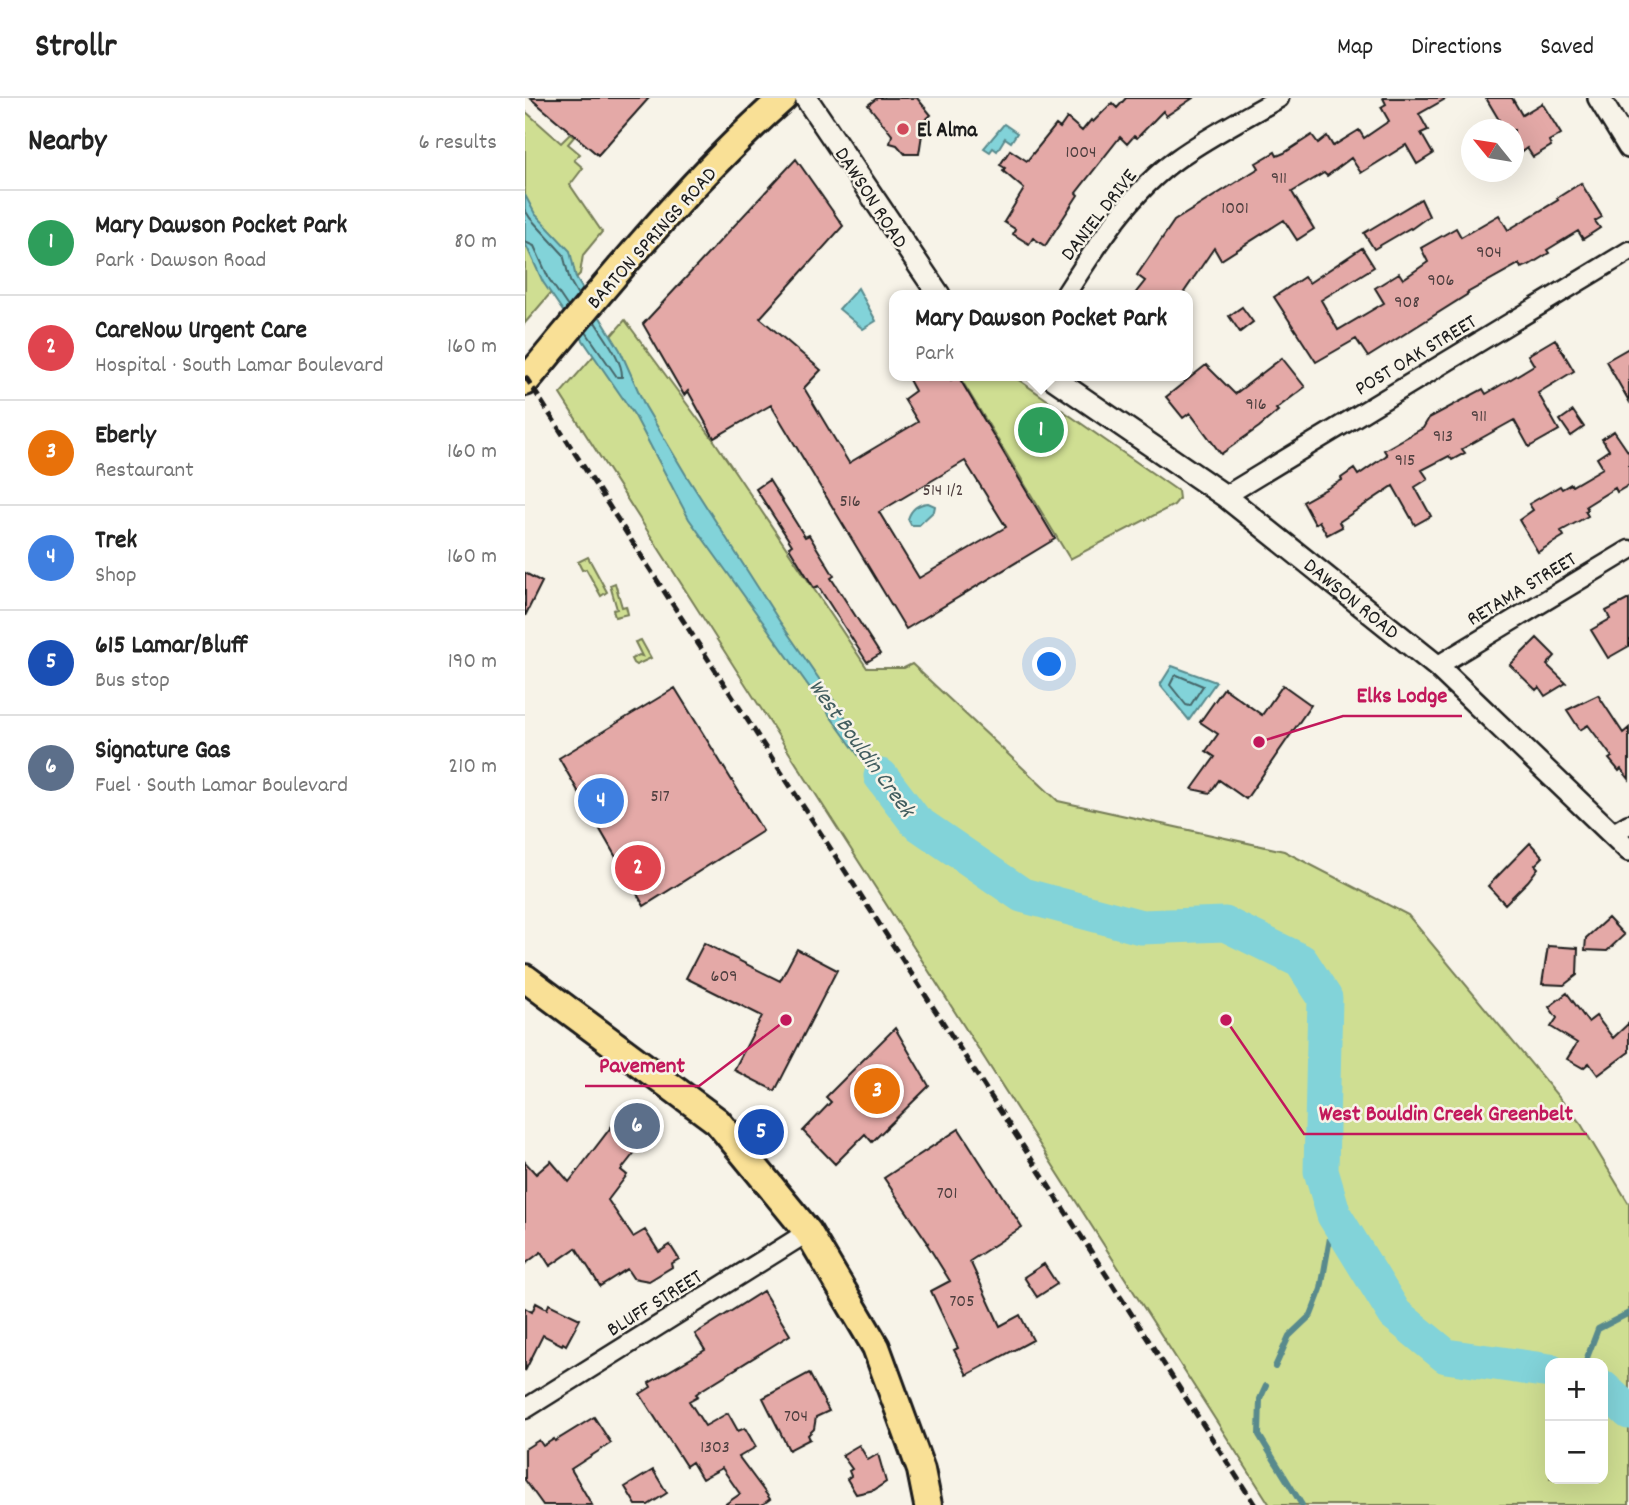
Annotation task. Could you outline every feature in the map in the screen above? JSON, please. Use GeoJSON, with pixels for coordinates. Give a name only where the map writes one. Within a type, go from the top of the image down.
{"type":"FeatureCollection","features":[{"type":"Feature","properties":{"kind":"main road","name":"BARTON SPRINGS ROAD"},"geometry":{"type":"LineString","coordinates":[[525,383],[596,297],[744,133],[783,98]]}},
{"type":"Feature","properties":{"kind":"main road"},"geometry":{"type":"LineString","coordinates":[[525,978],[717,1121],[808,1232],[876,1347],[921,1470],[928,1505]]}},
{"type":"Feature","properties":{"kind":"street","name":"DAWSON ROAD"},"geometry":{"type":"LineString","coordinates":[[806,98],[936,290]]}},
{"type":"Feature","properties":{"kind":"street","name":"DANIEL DRIVE"},"geometry":{"type":"LineString","coordinates":[[1068,290],[1109,229],[1151,181],[1176,159],[1279,98]]}},
{"type":"Feature","properties":{"kind":"street"},"geometry":{"type":"LineString","coordinates":[[1599,98],[1629,147]]}},
{"type":"Feature","properties":{"kind":"street","name":"POST OAK STREET"},"geometry":{"type":"LineString","coordinates":[[1225,496],[1629,251]]}},
{"type":"Feature","properties":{"kind":"street","name":"DAWSON ROAD"},"geometry":{"type":"LineString","coordinates":[[1057,381],[1225,496],[1437,666],[1620,829],[1629,850]]}},
{"type":"Feature","properties":{"kind":"street","name":"RETAMA STREET"},"geometry":{"type":"LineString","coordinates":[[1437,666],[1629,550]]}},
{"type":"Feature","properties":{"kind":"street","name":"BLUFF STREET"},"geometry":{"type":"LineString","coordinates":[[525,1409],[808,1232]]}},
{"type":"Feature","properties":{"kind":"green space"},"geometry":{"type":"Polygon","coordinates":[[[525,111],[561,143],[570,134],[574,137],[568,144],[580,154],[574,160],[583,168],[570,185],[602,232],[583,255],[580,274],[576,278],[573,267],[525,323],[525,111]]]}},
{"type":"Feature","properties":{"kind":"green space"},"geometry":{"type":"Polygon","coordinates":[[[625,320],[715,442],[867,668],[904,668],[912,664],[1058,801],[1284,851],[1408,915],[1581,1124],[1629,1204],[1629,1505],[1270,1505],[560,394],[625,320]]]}},
{"type":"Feature","properties":{"kind":"green space"},"geometry":{"type":"Polygon","coordinates":[[[962,381],[1020,381],[1178,491],[1179,499],[1174,505],[1070,559],[962,381]]]}},
{"type":"Feature","properties":{"kind":"green space"},"geometry":{"type":"Polygon","coordinates":[[[588,557],[607,592],[601,596],[586,569],[582,570],[578,562],[588,557]]]}},
{"type":"Feature","properties":{"kind":"green space"},"geometry":{"type":"Polygon","coordinates":[[[615,583],[622,607],[626,606],[628,614],[615,617],[613,610],[617,609],[610,585],[615,583]]]}},
{"type":"Feature","properties":{"kind":"green space"},"geometry":{"type":"Polygon","coordinates":[[[641,640],[651,658],[636,665],[631,659],[642,656],[635,642],[641,640]]]}},
{"type":"Feature","properties":{"kind":"water"},"geometry":{"type":"Polygon","coordinates":[[[1004,124],[1017,133],[1011,142],[1005,138],[997,151],[993,148],[990,152],[984,148],[1004,124]]]}},
{"type":"Feature","properties":{"kind":"water"},"geometry":{"type":"Polygon","coordinates":[[[525,195],[535,214],[570,251],[576,278],[620,350],[645,406],[686,475],[780,622],[918,823],[858,755],[689,519],[635,416],[543,282],[525,243],[525,195]]]}},
{"type":"Feature","properties":{"kind":"water"},"geometry":{"type":"Polygon","coordinates":[[[858,288],[876,321],[863,329],[839,309],[858,288]]]}},
{"type":"Feature","properties":{"kind":"water"},"geometry":{"type":"Polygon","coordinates":[[[928,503],[935,506],[934,511],[919,525],[911,525],[908,519],[911,512],[928,503]]]}},
{"type":"Feature","properties":{"kind":"water"},"geometry":{"type":"Polygon","coordinates":[[[1172,666],[1216,682],[1189,720],[1160,685],[1172,666]]]}},
{"type":"Feature","properties":{"kind":"building"},"geometry":{"type":"Polygon","coordinates":[[[530,98],[649,98],[598,155],[530,98]]]}},
{"type":"Feature","properties":{"kind":"building","name":"El Alma"},"geometry":{"type":"Polygon","coordinates":[[[877,98],[917,98],[931,115],[924,121],[919,154],[905,154],[897,145],[890,143],[892,135],[868,105],[877,98]]]}},
{"type":"Feature","properties":{"kind":"building"},"geometry":{"type":"Polygon","coordinates":[[[1126,98],[1193,98],[1166,116],[1163,111],[1137,138],[1134,136],[1127,144],[1120,137],[1076,193],[1078,195],[1045,246],[1033,238],[1029,244],[1013,234],[1015,229],[1004,222],[1024,189],[1003,171],[1005,168],[1000,165],[1010,150],[1027,161],[1056,125],[1060,128],[1067,118],[1082,131],[1112,103],[1117,108],[1126,98]]]}},
{"type":"Feature","properties":{"kind":"building"},"geometry":{"type":"Polygon","coordinates":[[[1383,98],[1447,98],[1419,114],[1428,130],[1421,133],[1433,154],[1417,164],[1406,145],[1361,173],[1351,158],[1327,176],[1324,173],[1292,192],[1314,229],[1297,240],[1284,220],[1221,260],[1214,248],[1185,290],[1138,290],[1145,281],[1137,275],[1174,221],[1259,168],[1256,163],[1275,152],[1277,156],[1284,153],[1312,135],[1318,143],[1327,136],[1333,146],[1359,130],[1364,138],[1389,121],[1381,107],[1386,104],[1383,98]]]}},
{"type":"Feature","properties":{"kind":"building"},"geometry":{"type":"Polygon","coordinates":[[[1486,98],[1512,98],[1522,115],[1542,103],[1561,134],[1549,141],[1551,146],[1533,157],[1527,148],[1524,150],[1524,119],[1498,119],[1486,98]]]}},
{"type":"Feature","properties":{"kind":"building"},"geometry":{"type":"Polygon","coordinates":[[[796,159],[843,226],[760,318],[821,370],[804,388],[849,463],[918,422],[904,399],[915,391],[910,381],[961,381],[1055,539],[906,629],[771,405],[714,438],[688,391],[684,395],[643,324],[796,159]],[[965,461],[879,512],[919,578],[1006,527],[965,461]]]}},
{"type":"Feature","properties":{"kind":"building"},"geometry":{"type":"Polygon","coordinates":[[[1581,183],[1602,217],[1595,221],[1600,228],[1583,239],[1578,231],[1529,265],[1521,268],[1519,264],[1467,293],[1368,357],[1356,339],[1316,362],[1274,297],[1304,277],[1309,283],[1362,248],[1374,267],[1321,300],[1338,330],[1384,303],[1375,288],[1399,273],[1403,279],[1428,262],[1421,248],[1456,228],[1461,237],[1499,215],[1508,230],[1581,183]]]}},
{"type":"Feature","properties":{"kind":"building"},"geometry":{"type":"Polygon","coordinates":[[[1421,199],[1429,216],[1374,249],[1364,233],[1421,199]]]}},
{"type":"Feature","properties":{"kind":"building"},"geometry":{"type":"Polygon","coordinates":[[[1242,307],[1253,322],[1240,332],[1229,316],[1242,307]]]}},
{"type":"Feature","properties":{"kind":"building"},"geometry":{"type":"Polygon","coordinates":[[[1555,339],[1574,371],[1538,393],[1559,430],[1529,447],[1514,420],[1462,449],[1465,453],[1452,460],[1449,456],[1422,470],[1428,479],[1415,487],[1431,516],[1415,525],[1393,486],[1339,522],[1342,527],[1327,535],[1319,521],[1315,524],[1303,502],[1342,480],[1341,478],[1354,469],[1358,475],[1387,455],[1384,450],[1423,428],[1429,418],[1483,389],[1486,394],[1534,365],[1528,355],[1555,339]]]}},
{"type":"Feature","properties":{"kind":"building"},"geometry":{"type":"Polygon","coordinates":[[[1629,348],[1629,401],[1606,361],[1629,348]]]}},
{"type":"Feature","properties":{"kind":"building"},"geometry":{"type":"Polygon","coordinates":[[[1282,358],[1305,387],[1276,409],[1278,411],[1259,427],[1221,454],[1190,413],[1183,418],[1166,397],[1186,381],[1193,381],[1193,375],[1206,365],[1235,394],[1282,358]]]}},
{"type":"Feature","properties":{"kind":"building"},"geometry":{"type":"Polygon","coordinates":[[[1573,411],[1584,427],[1571,436],[1560,420],[1573,411]]]}},
{"type":"Feature","properties":{"kind":"building"},"geometry":{"type":"Polygon","coordinates":[[[1614,431],[1629,453],[1629,485],[1617,492],[1615,488],[1586,506],[1588,516],[1561,531],[1564,536],[1538,552],[1519,520],[1533,510],[1529,504],[1560,486],[1562,489],[1571,484],[1572,486],[1603,468],[1597,458],[1609,450],[1602,439],[1614,431]]]}},
{"type":"Feature","properties":{"kind":"building"},"geometry":{"type":"Polygon","coordinates":[[[769,480],[805,537],[809,535],[834,576],[831,578],[880,654],[867,662],[818,586],[814,588],[789,547],[792,545],[756,489],[769,480]]]}},
{"type":"Feature","properties":{"kind":"building"},"geometry":{"type":"Polygon","coordinates":[[[525,573],[542,582],[525,616],[525,573]]]}},
{"type":"Feature","properties":{"kind":"building"},"geometry":{"type":"Polygon","coordinates":[[[1629,599],[1629,646],[1608,658],[1591,630],[1610,619],[1606,611],[1629,599]]]}},
{"type":"Feature","properties":{"kind":"building"},"geometry":{"type":"Polygon","coordinates":[[[1537,638],[1555,656],[1547,665],[1566,683],[1545,696],[1539,687],[1536,690],[1510,665],[1537,638]]]}},
{"type":"Feature","properties":{"kind":"building"},"geometry":{"type":"Polygon","coordinates":[[[1283,685],[1311,705],[1246,799],[1219,780],[1210,793],[1192,789],[1215,757],[1206,751],[1218,734],[1200,722],[1224,688],[1262,715],[1283,685]]]}},
{"type":"Feature","properties":{"kind":"building"},"geometry":{"type":"Polygon","coordinates":[[[675,688],[763,831],[644,906],[559,758],[675,688]]]}},
{"type":"Feature","properties":{"kind":"building"},"geometry":{"type":"Polygon","coordinates":[[[1598,695],[1623,733],[1629,728],[1629,779],[1609,759],[1612,757],[1588,725],[1580,730],[1567,710],[1598,695]]]}},
{"type":"Feature","properties":{"kind":"building"},"geometry":{"type":"Polygon","coordinates":[[[1530,843],[1543,857],[1535,865],[1538,868],[1528,881],[1505,904],[1488,886],[1530,843]]]}},
{"type":"Feature","properties":{"kind":"building"},"geometry":{"type":"Polygon","coordinates":[[[1608,918],[1624,935],[1607,951],[1585,950],[1586,938],[1608,918]]]}},
{"type":"Feature","properties":{"kind":"building"},"geometry":{"type":"Polygon","coordinates":[[[704,943],[780,981],[797,949],[837,970],[775,1091],[734,1070],[762,1016],[686,978],[704,943]]]}},
{"type":"Feature","properties":{"kind":"building"},"geometry":{"type":"Polygon","coordinates":[[[1548,946],[1578,948],[1577,975],[1564,985],[1542,984],[1548,946]]]}},
{"type":"Feature","properties":{"kind":"building"},"geometry":{"type":"Polygon","coordinates":[[[1567,993],[1588,1022],[1596,1016],[1613,1038],[1629,1023],[1629,1052],[1598,1075],[1589,1063],[1583,1068],[1567,1059],[1577,1043],[1551,1027],[1557,1018],[1549,1007],[1567,993]]]}},
{"type":"Feature","properties":{"kind":"building"},"geometry":{"type":"Polygon","coordinates":[[[895,1028],[929,1086],[872,1142],[865,1134],[835,1164],[803,1131],[831,1102],[826,1097],[895,1028]]]}},
{"type":"Feature","properties":{"kind":"building"},"geometry":{"type":"Polygon","coordinates":[[[612,1126],[639,1147],[621,1170],[627,1175],[608,1200],[633,1237],[645,1230],[659,1252],[670,1245],[679,1259],[671,1264],[672,1267],[649,1281],[633,1278],[627,1269],[600,1286],[576,1248],[550,1266],[541,1252],[525,1264],[525,1162],[536,1174],[551,1161],[569,1182],[612,1126]]]}},
{"type":"Feature","properties":{"kind":"building"},"geometry":{"type":"Polygon","coordinates":[[[959,1129],[1022,1227],[970,1261],[1000,1326],[1020,1315],[1033,1340],[967,1375],[954,1350],[958,1348],[931,1291],[950,1281],[884,1178],[959,1129]]]}},
{"type":"Feature","properties":{"kind":"building"},"geometry":{"type":"Polygon","coordinates":[[[1044,1264],[1057,1284],[1037,1297],[1024,1277],[1044,1264]]]}},
{"type":"Feature","properties":{"kind":"building"},"geometry":{"type":"Polygon","coordinates":[[[763,1291],[790,1335],[700,1391],[696,1394],[698,1396],[689,1401],[705,1426],[728,1413],[738,1431],[745,1428],[756,1447],[739,1457],[770,1499],[762,1505],[724,1505],[740,1494],[722,1468],[702,1479],[692,1462],[686,1466],[640,1394],[651,1387],[649,1383],[705,1350],[695,1334],[763,1291]]]}},
{"type":"Feature","properties":{"kind":"building"},"geometry":{"type":"Polygon","coordinates":[[[536,1303],[547,1309],[549,1304],[580,1319],[566,1345],[543,1335],[525,1371],[525,1308],[532,1312],[536,1303]]]}},
{"type":"Feature","properties":{"kind":"building"},"geometry":{"type":"Polygon","coordinates":[[[809,1373],[829,1411],[816,1417],[814,1429],[808,1435],[810,1439],[789,1450],[763,1398],[809,1373]]]}},
{"type":"Feature","properties":{"kind":"building"},"geometry":{"type":"Polygon","coordinates":[[[594,1417],[611,1443],[571,1469],[592,1505],[543,1505],[525,1480],[525,1449],[539,1440],[543,1446],[554,1439],[555,1441],[594,1417]]]}},
{"type":"Feature","properties":{"kind":"building"},"geometry":{"type":"Polygon","coordinates":[[[859,1445],[868,1460],[878,1454],[886,1482],[874,1490],[856,1494],[847,1479],[851,1476],[849,1471],[852,1469],[842,1455],[859,1445]]]}},
{"type":"Feature","properties":{"kind":"building"},"geometry":{"type":"Polygon","coordinates":[[[653,1470],[667,1493],[648,1505],[636,1505],[625,1487],[653,1470]]]}},
{"type":"Feature","properties":{"kind":"waterway","name":"West Bouldin Creek"},"geometry":{"type":"LineString","coordinates":[[881,776],[916,822],[1022,895],[1141,927],[1225,924],[1301,961],[1325,998],[1321,1171],[1334,1215],[1395,1314],[1446,1356],[1545,1370]]}},
{"type":"Feature","properties":{"kind":"waterway"},"geometry":{"type":"LineString","coordinates":[[1275,1367],[1289,1336],[1311,1315],[1321,1289],[1334,1215]]}},
{"type":"Feature","properties":{"kind":"waterway"},"geometry":{"type":"LineString","coordinates":[[1587,1358],[1598,1329],[1629,1313]]}},
{"type":"Feature","properties":{"kind":"waterway"},"geometry":{"type":"LineString","coordinates":[[1266,1386],[1260,1399],[1259,1435],[1302,1505]]}},
{"type":"Feature","properties":{"kind":"waterway","name":"West Bouldin Creek"},"geometry":{"type":"LineString","coordinates":[[1608,1393],[1629,1412]]}},
{"type":"Feature","properties":{"kind":"railway"},"geometry":{"type":"LineString","coordinates":[[525,376],[1255,1505]]}},
{"type":"Feature","properties":{"kind":"place","name":"El Alma"},"geometry":{"type":"Point","coordinates":[903,129]}},
{"type":"Feature","properties":{"kind":"place","name":"Mary Dawson Pocket Park"},"geometry":{"type":"Point","coordinates":[1041,430]}},
{"type":"Feature","properties":{"kind":"place","name":"Elks Lodge"},"geometry":{"type":"Point","coordinates":[1259,742]}},
{"type":"Feature","properties":{"kind":"place","name":"Trek"},"geometry":{"type":"Point","coordinates":[601,801]}},
{"type":"Feature","properties":{"kind":"place","name":"CareNow Urgent Care"},"geometry":{"type":"Point","coordinates":[638,868]}},
{"type":"Feature","properties":{"kind":"place","name":"Pavement"},"geometry":{"type":"Point","coordinates":[786,1020]}},
{"type":"Feature","properties":{"kind":"place","name":"West Bouldin Creek Greenbelt"},"geometry":{"type":"Point","coordinates":[1226,1020]}},
{"type":"Feature","properties":{"kind":"place","name":"Eberly"},"geometry":{"type":"Point","coordinates":[877,1091]}},
{"type":"Feature","properties":{"kind":"place","name":"Signature Gas"},"geometry":{"type":"Point","coordinates":[637,1126]}},
{"type":"Feature","properties":{"kind":"place","name":"615 Lamar/Bluff"},"geometry":{"type":"Point","coordinates":[761,1132]}}]}
